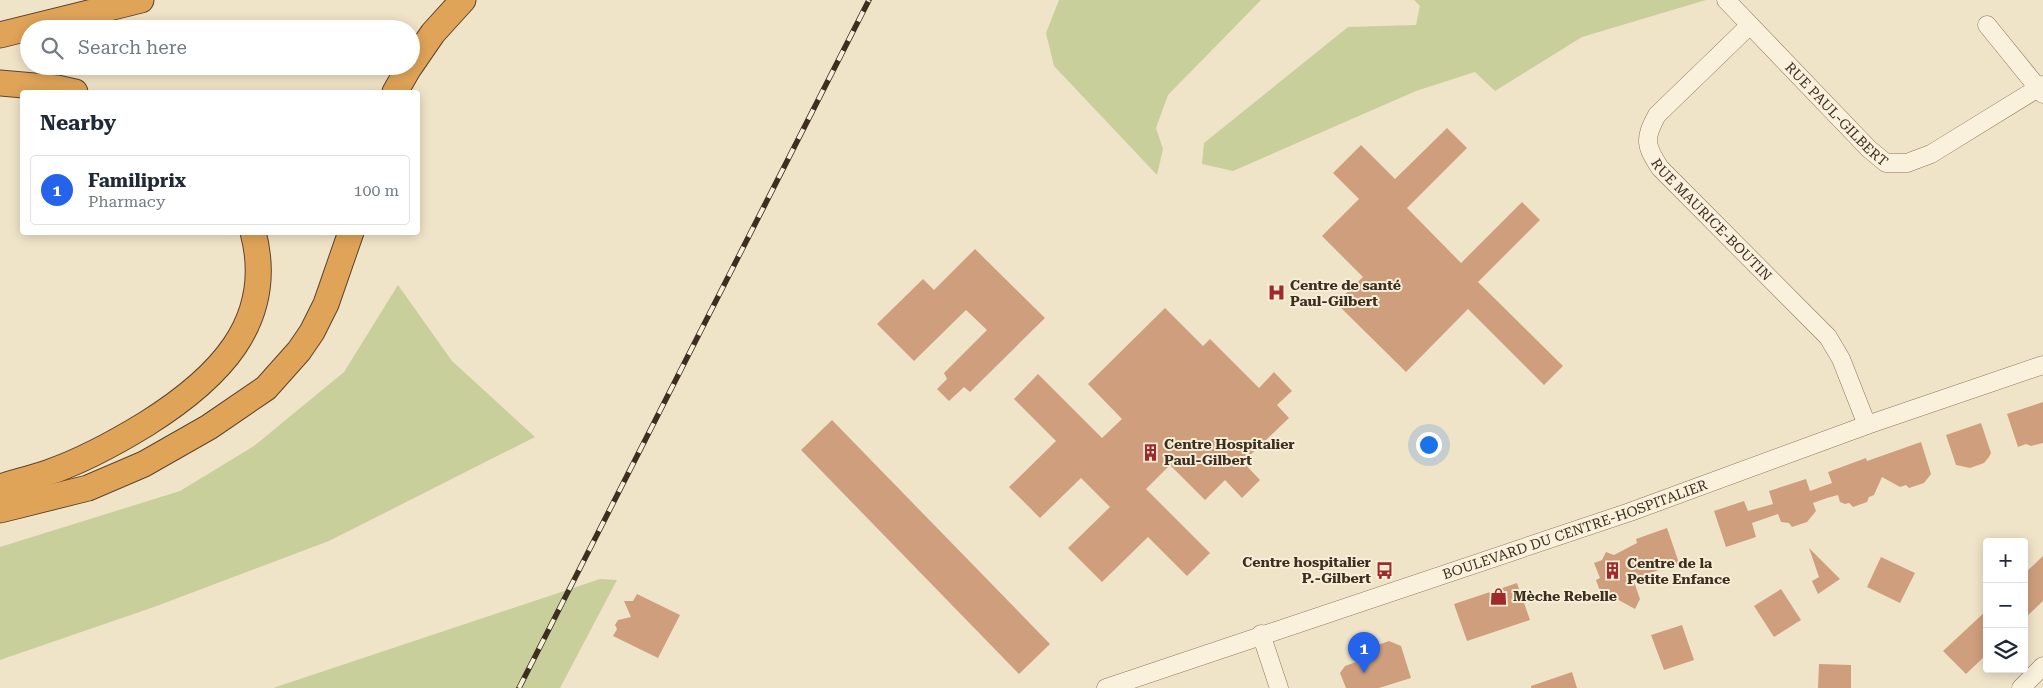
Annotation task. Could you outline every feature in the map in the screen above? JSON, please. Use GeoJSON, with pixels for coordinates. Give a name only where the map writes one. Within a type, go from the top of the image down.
{"type":"FeatureCollection","features":[{"type":"Feature","properties":{"kind":"highway"},"geometry":{"type":"LineString","coordinates":[[60,20],[141,0]]}},
{"type":"Feature","properties":{"kind":"highway"},"geometry":{"type":"LineString","coordinates":[[420,52],[433,33],[463,0]]}},
{"type":"Feature","properties":{"kind":"highway"},"geometry":{"type":"LineString","coordinates":[[0,35],[20,30]]}},
{"type":"Feature","properties":{"kind":"highway"},"geometry":{"type":"LineString","coordinates":[[396,90],[405,75]]}},
{"type":"Feature","properties":{"kind":"highway"},"geometry":{"type":"LineString","coordinates":[[0,83],[66,90]]}},
{"type":"Feature","properties":{"kind":"highway"},"geometry":{"type":"LineString","coordinates":[[0,487],[49,472],[113,444],[170,409],[209,378],[229,356],[247,328],[256,296],[259,271],[253,235]]}},
{"type":"Feature","properties":{"kind":"highway"},"geometry":{"type":"LineString","coordinates":[[0,510],[88,488],[144,464],[209,427],[266,388],[299,351],[312,332],[326,304],[350,235]]}},
{"type":"Feature","properties":{"kind":"street","name":"RUE PAUL-GILBERT"},"geometry":{"type":"LineString","coordinates":[[1726,0],[1869,149],[1886,163],[1907,163],[1931,154],[2041,89]]}},
{"type":"Feature","properties":{"kind":"street","name":"RUE MAURICE-BOUTIN"},"geometry":{"type":"LineString","coordinates":[[1750,25],[1657,115],[1648,133],[1649,152],[1660,168],[1828,337],[1841,359],[1867,425]]}},
{"type":"Feature","properties":{"kind":"street"},"geometry":{"type":"LineString","coordinates":[[1986,26],[2041,89]]}},
{"type":"Feature","properties":{"kind":"street","name":"BOULEVARD DU CENTRE-HOSPITALIER"},"geometry":{"type":"LineString","coordinates":[[1106,688],[1261,634],[1350,607],[1595,524],[1867,425],[2043,365]]}},
{"type":"Feature","properties":{"kind":"street"},"geometry":{"type":"LineString","coordinates":[[1261,634],[1279,688]]}},
{"type":"Feature","properties":{"kind":"street"},"geometry":{"type":"LineString","coordinates":[[2021,688],[2043,666]]}},
{"type":"Feature","properties":{"kind":"green space"},"geometry":{"type":"Polygon","coordinates":[[[1059,0],[1261,0],[1168,95],[1156,128],[1163,149],[1157,175],[1054,66],[1046,33],[1059,0]]]}},
{"type":"Feature","properties":{"kind":"green space"},"geometry":{"type":"Polygon","coordinates":[[[1414,0],[1706,0],[1582,37],[1495,91],[1475,72],[1416,91],[1233,171],[1202,164],[1204,143],[1348,27],[1416,25],[1420,6],[1414,0]]]}},
{"type":"Feature","properties":{"kind":"green space"},"geometry":{"type":"Polygon","coordinates":[[[398,285],[452,361],[535,437],[329,541],[154,607],[0,660],[0,547],[180,491],[254,446],[344,372],[398,285]]]}},
{"type":"Feature","properties":{"kind":"green space"},"geometry":{"type":"Polygon","coordinates":[[[600,579],[617,580],[560,688],[273,688],[600,579]]]}},
{"type":"Feature","properties":{"kind":"building"},"geometry":{"type":"Polygon","coordinates":[[[1447,128],[1467,148],[1407,208],[1461,263],[1522,202],[1540,220],[1478,282],[1563,366],[1544,385],[1468,309],[1406,372],[1336,303],[1363,277],[1322,236],[1359,199],[1333,173],[1361,145],[1395,179],[1447,128]]]}},
{"type":"Feature","properties":{"kind":"building"},"geometry":{"type":"Polygon","coordinates":[[[975,249],[1045,318],[970,392],[964,387],[949,401],[937,389],[947,379],[944,373],[987,330],[966,310],[914,361],[877,324],[923,279],[934,290],[975,249]]]}},
{"type":"Feature","properties":{"kind":"building","name":"Centre Hospitalier Paul-Gilbert"},"geometry":{"type":"Polygon","coordinates":[[[1165,308],[1203,346],[1210,339],[1259,388],[1274,372],[1292,391],[1277,405],[1289,418],[1243,462],[1260,480],[1242,498],[1225,480],[1205,500],[1170,465],[1146,489],[1210,553],[1187,576],[1148,537],[1102,582],[1068,548],[1110,507],[1081,478],[1040,518],[1009,487],[1056,441],[1014,399],[1038,374],[1102,438],[1122,419],[1088,384],[1165,308]]]}},
{"type":"Feature","properties":{"kind":"building"},"geometry":{"type":"Polygon","coordinates":[[[2043,402],[2043,443],[2031,446],[2026,444],[2018,447],[2007,414],[2043,402]]]}},
{"type":"Feature","properties":{"kind":"building"},"geometry":{"type":"Polygon","coordinates":[[[832,420],[1050,644],[1019,674],[801,450],[832,420]]]}},
{"type":"Feature","properties":{"kind":"building"},"geometry":{"type":"Polygon","coordinates":[[[1981,423],[1991,453],[1989,457],[1984,463],[1970,468],[1956,465],[1946,435],[1981,423]]]}},
{"type":"Feature","properties":{"kind":"building"},"geometry":{"type":"Polygon","coordinates":[[[1921,442],[1931,474],[1924,483],[1909,488],[1906,485],[1900,487],[1882,477],[1874,495],[1869,497],[1867,502],[1853,507],[1849,503],[1840,502],[1838,495],[1827,498],[1813,503],[1816,511],[1807,522],[1792,527],[1789,523],[1781,522],[1778,514],[1752,523],[1756,537],[1726,547],[1714,511],[1744,501],[1748,511],[1773,504],[1769,491],[1806,479],[1810,491],[1832,483],[1828,472],[1866,458],[1867,461],[1921,442]]]}},
{"type":"Feature","properties":{"kind":"building"},"geometry":{"type":"Polygon","coordinates":[[[1667,528],[1679,563],[1633,579],[1640,599],[1635,609],[1615,598],[1604,602],[1596,580],[1600,578],[1594,563],[1602,560],[1606,552],[1614,555],[1637,543],[1636,539],[1667,528]]]}},
{"type":"Feature","properties":{"kind":"building"},"geometry":{"type":"Polygon","coordinates":[[[1809,548],[1840,579],[1818,594],[1812,581],[1819,577],[1809,548]]]}},
{"type":"Feature","properties":{"kind":"building"},"geometry":{"type":"Polygon","coordinates":[[[2043,556],[2043,601],[2028,615],[2028,583],[2028,570],[2043,556]]]}},
{"type":"Feature","properties":{"kind":"building"},"geometry":{"type":"Polygon","coordinates":[[[1881,557],[1915,573],[1900,603],[1867,587],[1881,557]]]}},
{"type":"Feature","properties":{"kind":"building"},"geometry":{"type":"Polygon","coordinates":[[[1517,583],[1530,620],[1467,641],[1454,604],[1517,583]]]}},
{"type":"Feature","properties":{"kind":"building"},"geometry":{"type":"Polygon","coordinates":[[[1781,589],[1801,620],[1774,637],[1754,606],[1781,589]]]}},
{"type":"Feature","properties":{"kind":"building"},"geometry":{"type":"Polygon","coordinates":[[[637,594],[680,615],[658,658],[613,636],[617,629],[615,625],[618,620],[631,617],[624,601],[633,601],[637,594]]]}},
{"type":"Feature","properties":{"kind":"building"},"geometry":{"type":"Polygon","coordinates":[[[1983,614],[1983,658],[1966,674],[1943,651],[1983,614]]]}},
{"type":"Feature","properties":{"kind":"building"},"geometry":{"type":"Polygon","coordinates":[[[1682,625],[1694,660],[1664,670],[1651,635],[1682,625]]]}},
{"type":"Feature","properties":{"kind":"building"},"geometry":{"type":"Polygon","coordinates":[[[1389,641],[1401,646],[1411,678],[1379,688],[1346,688],[1340,673],[1345,666],[1356,662],[1363,650],[1389,641]]]}},
{"type":"Feature","properties":{"kind":"building"},"geometry":{"type":"Polygon","coordinates":[[[1819,664],[1851,665],[1851,688],[1818,688],[1819,664]]]}},
{"type":"Feature","properties":{"kind":"building"},"geometry":{"type":"Polygon","coordinates":[[[1572,672],[1577,688],[1531,688],[1531,686],[1572,672]]]}},
{"type":"Feature","properties":{"kind":"railway"},"geometry":{"type":"LineString","coordinates":[[519,688],[869,0]]}},
{"type":"Feature","properties":{"kind":"place","name":"Centre de santé Paul-Gilbert"},"geometry":{"type":"Point","coordinates":[1276,293]}},
{"type":"Feature","properties":{"kind":"place","name":"Centre Hospitalier Paul-Gilbert"},"geometry":{"type":"Point","coordinates":[1150,452]}},
{"type":"Feature","properties":{"kind":"place","name":"Centre hospitalier P.-Gilbert"},"geometry":{"type":"Point","coordinates":[1385,570]}},
{"type":"Feature","properties":{"kind":"place","name":"Centre de la Petite Enfance"},"geometry":{"type":"Point","coordinates":[1613,571]}},
{"type":"Feature","properties":{"kind":"place","name":"Mèche Rebelle"},"geometry":{"type":"Point","coordinates":[1499,596]}},
{"type":"Feature","properties":{"kind":"place","name":"Familiprix"},"geometry":{"type":"Point","coordinates":[1364,673]}}]}
